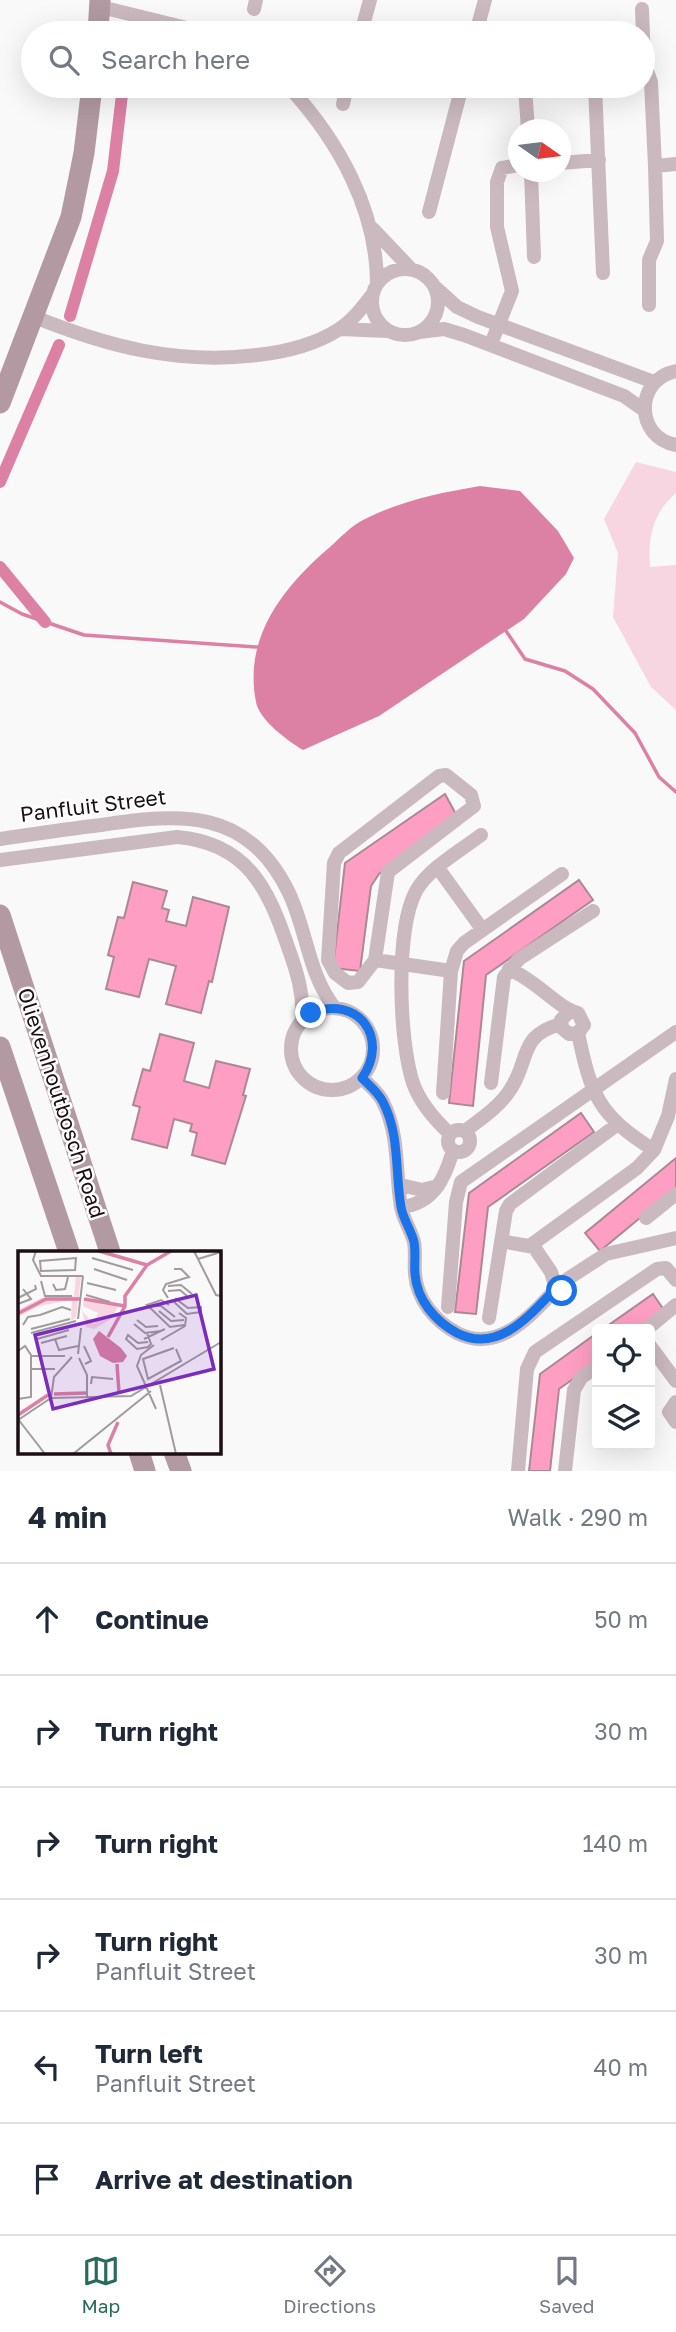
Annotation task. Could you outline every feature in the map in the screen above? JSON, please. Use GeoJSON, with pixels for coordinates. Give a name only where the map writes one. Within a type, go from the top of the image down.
{"type":"FeatureCollection","features":[{"type":"Feature","properties":{"kind":"main road"},"geometry":{"type":"LineString","coordinates":[[99,21],[100,3]]}},
{"type":"Feature","properties":{"kind":"main road"},"geometry":{"type":"LineString","coordinates":[[0,403],[71,217],[85,153],[91,98]]}},
{"type":"Feature","properties":{"kind":"main road","name":"Olievenhoutbosch Road"},"geometry":{"type":"LineString","coordinates":[[0,915],[110,1251]]}},
{"type":"Feature","properties":{"kind":"main road","name":"Olievenhoutbosch Road"},"geometry":{"type":"LineString","coordinates":[[0,1047],[69,1251]]}},
{"type":"Feature","properties":{"kind":"main road"},"geometry":{"type":"LineString","coordinates":[[140,1454],[145,1471]]}},
{"type":"Feature","properties":{"kind":"main road"},"geometry":{"type":"LineString","coordinates":[[175,1454],[181,1471]]}},
{"type":"Feature","properties":{"kind":"street"},"geometry":{"type":"LineString","coordinates":[[364,21],[370,0]]}},
{"type":"Feature","properties":{"kind":"street"},"geometry":{"type":"LineString","coordinates":[[479,21],[485,0]]}},
{"type":"Feature","properties":{"kind":"street"},"geometry":{"type":"LineString","coordinates":[[100,3],[164,21]]}},
{"type":"Feature","properties":{"kind":"street"},"geometry":{"type":"LineString","coordinates":[[642,9],[642,21]]}},
{"type":"Feature","properties":{"kind":"street"},"geometry":{"type":"LineString","coordinates":[[297,98],[329,138],[348,172],[373,228],[393,253],[411,269]]}},
{"type":"Feature","properties":{"kind":"street"},"geometry":{"type":"LineString","coordinates":[[343,104],[344,98]]}},
{"type":"Feature","properties":{"kind":"street"},"geometry":{"type":"LineString","coordinates":[[429,212],[459,98]]}},
{"type":"Feature","properties":{"kind":"street"},"geometry":{"type":"LineString","coordinates":[[526,98],[527,119]]}},
{"type":"Feature","properties":{"kind":"street"},"geometry":{"type":"LineString","coordinates":[[596,98],[603,273]]}},
{"type":"Feature","properties":{"kind":"street"},"geometry":{"type":"LineString","coordinates":[[649,305],[648,263],[657,241],[652,98]]}},
{"type":"Feature","properties":{"kind":"street"},"geometry":{"type":"LineString","coordinates":[[571,162],[599,160]]}},
{"type":"Feature","properties":{"kind":"street"},"geometry":{"type":"LineString","coordinates":[[655,166],[676,164]]}},
{"type":"Feature","properties":{"kind":"street"},"geometry":{"type":"LineString","coordinates":[[491,344],[512,291],[498,235],[497,183],[502,168],[508,167]]}},
{"type":"Feature","properties":{"kind":"street"},"geometry":{"type":"LineString","coordinates":[[531,182],[534,257]]}},
{"type":"Feature","properties":{"kind":"street"},"geometry":{"type":"LineString","coordinates":[[373,228],[374,316],[388,331]]}},
{"type":"Feature","properties":{"kind":"street"},"geometry":{"type":"LineString","coordinates":[[33,316],[81,336],[137,351],[173,357],[223,359],[301,346],[340,329],[391,271],[411,269],[421,272],[457,307],[498,325],[654,382]]}},
{"type":"Feature","properties":{"kind":"street"},"geometry":{"type":"LineString","coordinates":[[419,332],[430,324],[436,313],[438,300],[435,287]]}},
{"type":"Feature","properties":{"kind":"street"},"geometry":{"type":"LineString","coordinates":[[340,329],[388,331],[409,335],[444,329],[491,344],[624,396],[644,410]]}},
{"type":"Feature","properties":{"kind":"street"},"geometry":{"type":"LineString","coordinates":[[674,370],[654,382],[648,390],[644,410],[652,432],[661,440],[676,445]]}},
{"type":"Feature","properties":{"kind":"street"},"geometry":{"type":"LineString","coordinates":[[446,775],[471,795],[474,806],[388,872],[375,960],[354,984],[343,980],[329,966],[334,863],[347,844],[439,776],[446,775]]}},
{"type":"Feature","properties":{"kind":"street","name":"Panfluit Street"},"geometry":{"type":"LineString","coordinates":[[0,839],[175,816],[228,828],[246,839],[277,871],[296,909],[316,977],[334,1007]]}},
{"type":"Feature","properties":{"kind":"street"},"geometry":{"type":"LineString","coordinates":[[458,1133],[425,1106],[413,1084],[403,1037],[403,963],[412,900],[424,880],[481,835]]}},
{"type":"Feature","properties":{"kind":"street","name":"Panfluit Street"},"geometry":{"type":"LineString","coordinates":[[0,860],[177,837],[195,839],[224,850],[256,876],[272,901],[302,988],[302,1020],[295,1031],[291,1057],[303,1079],[327,1091],[340,1090],[362,1078]]}},
{"type":"Feature","properties":{"kind":"street"},"geometry":{"type":"LineString","coordinates":[[438,869],[482,929]]}},
{"type":"Feature","properties":{"kind":"street"},"geometry":{"type":"LineString","coordinates":[[443,1093],[451,971],[457,951],[482,929],[562,874]]}},
{"type":"Feature","properties":{"kind":"street"},"geometry":{"type":"LineString","coordinates":[[491,1083],[502,985],[509,970],[519,960],[593,911]]}},
{"type":"Feature","properties":{"kind":"street"},"geometry":{"type":"LineString","coordinates":[[375,960],[451,971]]}},
{"type":"Feature","properties":{"kind":"street"},"geometry":{"type":"LineString","coordinates":[[509,970],[528,977],[565,1018]]}},
{"type":"Feature","properties":{"kind":"street"},"geometry":{"type":"LineString","coordinates":[[302,1020],[322,1009],[334,1007],[359,1017],[368,1027],[374,1054],[362,1078],[383,1102],[397,1151],[401,1208],[414,1244],[415,1276],[423,1299],[442,1324],[455,1332],[474,1338],[501,1336],[516,1328],[559,1283],[606,1254],[676,1238]]}},
{"type":"Feature","properties":{"kind":"street"},"geometry":{"type":"LineString","coordinates":[[401,1208],[425,1200],[438,1186],[453,1150],[448,1143],[510,1090],[533,1038],[540,1031],[578,1013],[584,1021],[578,1033],[592,1090],[599,1104],[618,1124],[654,1150]]}},
{"type":"Feature","properties":{"kind":"street"},"geometry":{"type":"LineString","coordinates":[[448,1307],[456,1202],[461,1182],[676,1031]]}},
{"type":"Feature","properties":{"kind":"street"},"geometry":{"type":"LineString","coordinates":[[501,1241],[531,1245],[637,1168],[654,1150],[668,1116],[676,1079]]}},
{"type":"Feature","properties":{"kind":"street"},"geometry":{"type":"LineString","coordinates":[[489,1318],[506,1211],[516,1197],[618,1124]]}},
{"type":"Feature","properties":{"kind":"street"},"geometry":{"type":"LineString","coordinates":[[401,1185],[422,1190],[438,1186]]}},
{"type":"Feature","properties":{"kind":"street"},"geometry":{"type":"LineString","coordinates":[[646,1218],[676,1194]]}},
{"type":"Feature","properties":{"kind":"street"},"geometry":{"type":"LineString","coordinates":[[531,1245],[559,1283]]}},
{"type":"Feature","properties":{"kind":"street"},"geometry":{"type":"LineString","coordinates":[[519,1471],[527,1369],[535,1352],[657,1269],[666,1268],[676,1280]]}},
{"type":"Feature","properties":{"kind":"street"},"geometry":{"type":"LineString","coordinates":[[653,1324],[676,1305]]}},
{"type":"Feature","properties":{"kind":"street"},"geometry":{"type":"LineString","coordinates":[[565,1471],[574,1390],[581,1378],[592,1370]]}},
{"type":"Feature","properties":{"kind":"street"},"geometry":{"type":"LineString","coordinates":[[676,1402],[669,1412],[676,1422]]}},
{"type":"Feature","properties":{"kind":"shaded area"},"geometry":{"type":"Polygon","coordinates":[[[636,462],[676,472],[676,493],[662,509],[653,527],[650,567],[676,565],[676,710],[651,687],[613,617],[618,553],[604,519],[636,462]]]}},
{"type":"Feature","properties":{"kind":"shaded area"},"geometry":{"type":"Polygon","coordinates":[[[480,486],[520,491],[558,531],[574,558],[566,574],[524,619],[379,716],[303,750],[282,736],[258,709],[254,678],[262,635],[283,596],[313,562],[363,520],[420,498],[480,486]]]}},
{"type":"Feature","properties":{"kind":"building"},"geometry":{"type":"Polygon","coordinates":[[[445,794],[458,818],[379,874],[371,886],[360,971],[333,968],[345,863],[445,794]]]}},
{"type":"Feature","properties":{"kind":"building"},"geometry":{"type":"Polygon","coordinates":[[[579,880],[593,900],[486,975],[473,1106],[449,1103],[464,961],[579,880]]]}},
{"type":"Feature","properties":{"kind":"building"},"geometry":{"type":"Polygon","coordinates":[[[133,882],[167,891],[162,908],[169,910],[166,921],[186,926],[193,897],[229,907],[212,982],[209,981],[201,1013],[166,1004],[176,966],[149,959],[139,997],[106,989],[114,957],[108,955],[118,917],[124,918],[133,882]]]}},
{"type":"Feature","properties":{"kind":"building"},"geometry":{"type":"Polygon","coordinates":[[[160,1034],[194,1043],[184,1081],[209,1088],[216,1061],[250,1069],[243,1095],[246,1096],[225,1164],[192,1155],[197,1133],[190,1131],[192,1124],[174,1119],[167,1148],[132,1139],[140,1107],[133,1105],[143,1069],[150,1071],[160,1034]]]}},
{"type":"Feature","properties":{"kind":"building"},"geometry":{"type":"Polygon","coordinates":[[[581,1113],[594,1132],[488,1207],[476,1314],[455,1312],[469,1193],[581,1113]]]}},
{"type":"Feature","properties":{"kind":"building"},"geometry":{"type":"Polygon","coordinates":[[[676,1158],[676,1188],[600,1251],[585,1233],[676,1158]]]}},
{"type":"Feature","properties":{"kind":"building"},"geometry":{"type":"Polygon","coordinates":[[[653,1294],[666,1313],[650,1324],[610,1324],[653,1294]]]}},
{"type":"Feature","properties":{"kind":"building"},"geometry":{"type":"Polygon","coordinates":[[[592,1337],[592,1366],[559,1389],[550,1471],[529,1471],[540,1374],[592,1337]]]}},
{"type":"Feature","properties":{"kind":"waterway"},"geometry":{"type":"LineString","coordinates":[[70,316],[113,171],[122,98]]}},
{"type":"Feature","properties":{"kind":"waterway"},"geometry":{"type":"LineString","coordinates":[[0,482],[59,345]]}},
{"type":"Feature","properties":{"kind":"waterway"},"geometry":{"type":"LineString","coordinates":[[0,567],[45,622]]}},
{"type":"Feature","properties":{"kind":"waterway"},"geometry":{"type":"LineString","coordinates":[[0,602],[22,614],[84,635],[257,647]]}},
{"type":"Feature","properties":{"kind":"waterway"},"geometry":{"type":"LineString","coordinates":[[504,628],[525,659],[565,671],[593,689],[635,733],[659,777],[676,792]]}},
{"type":"Feature","properties":{"kind":"route"},"geometry":{"type":"LineString","coordinates":[[311,1013],[334,1007],[348,1010],[368,1027],[374,1054],[370,1067],[362,1078],[383,1102],[391,1125],[397,1151],[401,1208],[414,1244],[415,1276],[430,1312],[455,1332],[483,1339],[501,1336],[516,1328],[555,1289],[562,1291]]}}]}
